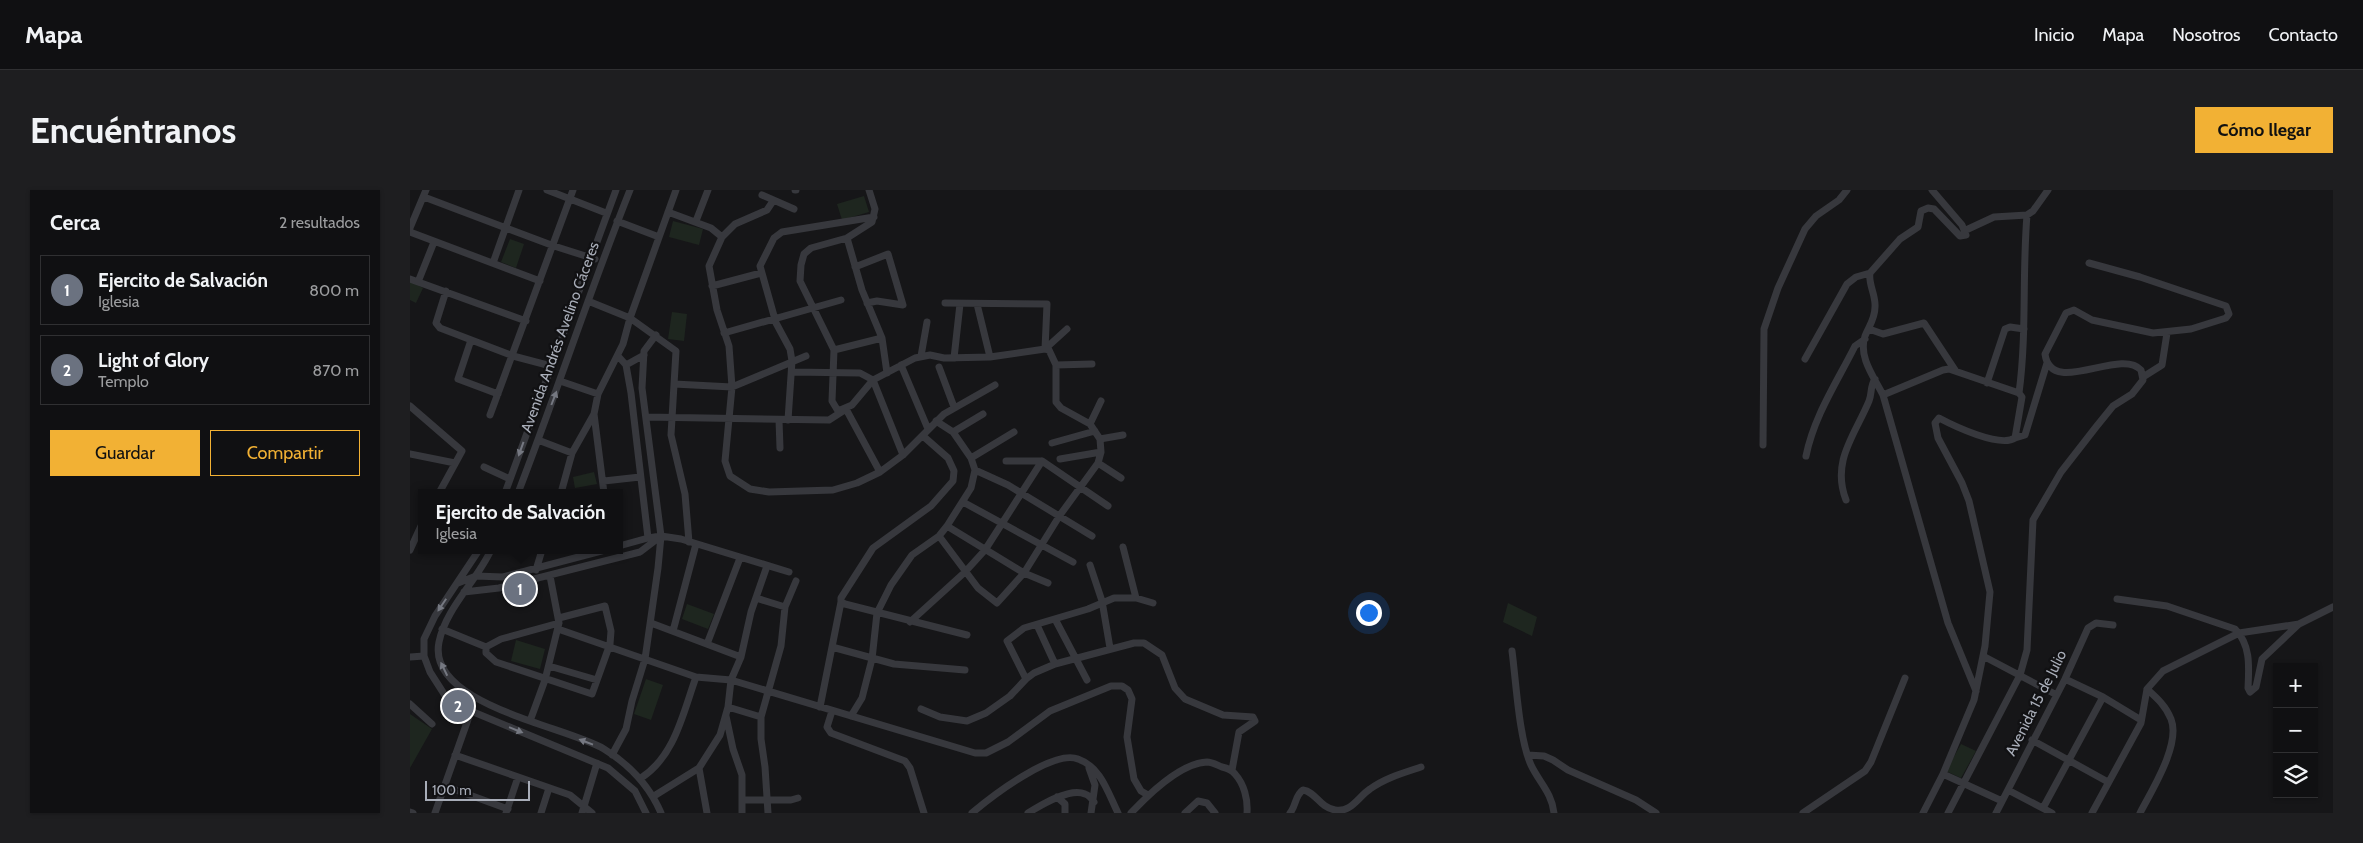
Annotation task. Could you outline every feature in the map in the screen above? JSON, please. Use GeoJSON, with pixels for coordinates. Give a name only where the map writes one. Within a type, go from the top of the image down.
{"type":"FeatureCollection","features":[{"type":"Feature","properties":{"kind":"street"},"geometry":{"type":"LineString","coordinates":[[493,263],[518,190]]}},
{"type":"Feature","properties":{"kind":"street"},"geometry":{"type":"LineString","coordinates":[[547,190],[606,213]]}},
{"type":"Feature","properties":{"kind":"street"},"geometry":{"type":"LineString","coordinates":[[490,415],[554,246],[573,190]]}},
{"type":"Feature","properties":{"kind":"street","name":"Avenida Andrés Avelino Cáceres"},"geometry":{"type":"LineString","coordinates":[[506,489],[616,190]]}},
{"type":"Feature","properties":{"kind":"street","name":"Avenida Andrés Avelino Cáceres"},"geometry":{"type":"LineString","coordinates":[[520,489],[560,381],[601,261],[630,190]]}},
{"type":"Feature","properties":{"kind":"street"},"geometry":{"type":"LineString","coordinates":[[563,489],[572,452],[594,414],[598,394],[618,356],[676,190]]}},
{"type":"Feature","properties":{"kind":"street"},"geometry":{"type":"LineString","coordinates":[[696,221],[708,190]]}},
{"type":"Feature","properties":{"kind":"street"},"geometry":{"type":"LineString","coordinates":[[846,409],[838,410],[832,401],[834,350],[799,275],[804,254],[811,248],[847,238],[863,230],[872,222],[875,209],[869,190]]}},
{"type":"Feature","properties":{"kind":"street"},"geometry":{"type":"LineString","coordinates":[[1762,445],[1764,329],[1778,288],[1805,229],[1816,216],[1839,200],[1846,190]]}},
{"type":"Feature","properties":{"kind":"street"},"geometry":{"type":"LineString","coordinates":[[1932,190],[1966,230]]}},
{"type":"Feature","properties":{"kind":"street"},"geometry":{"type":"LineString","coordinates":[[1966,230],[1994,216],[2027,215],[2048,190]]}},
{"type":"Feature","properties":{"kind":"street"},"geometry":{"type":"LineString","coordinates":[[411,222],[425,193],[504,227],[601,261]]}},
{"type":"Feature","properties":{"kind":"street"},"geometry":{"type":"LineString","coordinates":[[762,195],[794,210]]}},
{"type":"Feature","properties":{"kind":"street"},"geometry":{"type":"LineString","coordinates":[[773,201],[767,210],[735,224],[722,237],[709,266],[712,286],[729,346],[732,387],[725,461],[730,476],[750,489],[769,492],[833,490],[857,483],[880,472],[904,455],[936,421],[995,384]]}},
{"type":"Feature","properties":{"kind":"street"},"geometry":{"type":"LineString","coordinates":[[1805,359],[1847,284],[1856,277],[1870,272],[1900,239],[1918,227],[1923,209],[1930,208],[1937,211],[1961,237],[1966,235],[1966,230]]}},
{"type":"Feature","properties":{"kind":"street"},"geometry":{"type":"LineString","coordinates":[[668,212],[696,221],[722,237]]}},
{"type":"Feature","properties":{"kind":"street"},"geometry":{"type":"LineString","coordinates":[[2015,438],[2022,400],[2019,393],[2024,359],[2023,264],[2027,215]]}},
{"type":"Feature","properties":{"kind":"street"},"geometry":{"type":"LineString","coordinates":[[788,420],[792,361],[790,349],[774,317],[761,273],[760,266],[768,247],[774,238],[782,232],[874,217]]}},
{"type":"Feature","properties":{"kind":"street"},"geometry":{"type":"LineString","coordinates":[[617,221],[659,237]]}},
{"type":"Feature","properties":{"kind":"street"},"geometry":{"type":"LineString","coordinates":[[410,232],[540,281]]}},
{"type":"Feature","properties":{"kind":"street"},"geometry":{"type":"LineString","coordinates":[[847,238],[867,303],[882,338],[887,373]]}},
{"type":"Feature","properties":{"kind":"street"},"geometry":{"type":"LineString","coordinates":[[418,282],[434,242]]}},
{"type":"Feature","properties":{"kind":"street"},"geometry":{"type":"LineString","coordinates":[[855,267],[888,254],[903,305],[877,301],[867,303]]}},
{"type":"Feature","properties":{"kind":"street"},"geometry":{"type":"LineString","coordinates":[[1948,813],[1962,782],[2020,675],[2027,650],[2033,520],[2061,472],[2113,406],[2132,394],[2141,384],[2143,377],[2141,370],[2133,365],[2118,364],[2063,373],[2053,369],[2047,362],[2045,354],[2066,313],[2071,310],[2092,320],[2153,333],[2166,333],[2191,329],[2226,318],[2229,310],[2226,306],[2192,294],[2089,263]]}},
{"type":"Feature","properties":{"kind":"street"},"geometry":{"type":"LineString","coordinates":[[1870,272],[1876,305],[1874,317],[1865,339],[1865,359],[1883,394],[1948,623],[1976,691]]}},
{"type":"Feature","properties":{"kind":"street"},"geometry":{"type":"LineString","coordinates":[[712,286],[761,273]]}},
{"type":"Feature","properties":{"kind":"street"},"geometry":{"type":"LineString","coordinates":[[410,279],[526,321]]}},
{"type":"Feature","properties":{"kind":"street"},"geometry":{"type":"LineString","coordinates":[[446,291],[436,323],[440,328],[513,356],[551,366]]}},
{"type":"Feature","properties":{"kind":"street"},"geometry":{"type":"LineString","coordinates":[[724,333],[774,317],[841,300]]}},
{"type":"Feature","properties":{"kind":"street"},"geometry":{"type":"LineString","coordinates":[[588,301],[630,318],[676,351],[671,435],[685,494],[693,543],[673,632]]}},
{"type":"Feature","properties":{"kind":"street"},"geometry":{"type":"LineString","coordinates":[[945,303],[1047,304],[1045,349]]}},
{"type":"Feature","properties":{"kind":"street"},"geometry":{"type":"LineString","coordinates":[[954,358],[960,304]]}},
{"type":"Feature","properties":{"kind":"street"},"geometry":{"type":"LineString","coordinates":[[977,304],[990,357]]}},
{"type":"Feature","properties":{"kind":"street"},"geometry":{"type":"LineString","coordinates":[[921,356],[926,322]]}},
{"type":"Feature","properties":{"kind":"street"},"geometry":{"type":"LineString","coordinates":[[1869,329],[1883,334],[1924,323],[1955,370]]}},
{"type":"Feature","properties":{"kind":"street"},"geometry":{"type":"LineString","coordinates":[[1987,383],[2005,329],[2010,327],[2024,329]]}},
{"type":"Feature","properties":{"kind":"street"},"geometry":{"type":"LineString","coordinates":[[1045,349],[1067,329]]}},
{"type":"Feature","properties":{"kind":"street"},"geometry":{"type":"LineString","coordinates":[[2143,377],[2162,365],[2166,333]]}},
{"type":"Feature","properties":{"kind":"street"},"geometry":{"type":"LineString","coordinates":[[612,755],[626,729],[645,659],[661,536],[642,388],[644,355],[656,335]]}},
{"type":"Feature","properties":{"kind":"street"},"geometry":{"type":"LineString","coordinates":[[834,350],[882,338]]}},
{"type":"Feature","properties":{"kind":"street"},"geometry":{"type":"LineString","coordinates":[[1806,456],[1809,437],[1821,410],[1855,346],[1865,339]]}},
{"type":"Feature","properties":{"kind":"street"},"geometry":{"type":"LineString","coordinates":[[471,340],[458,379],[498,394]]}},
{"type":"Feature","properties":{"kind":"street"},"geometry":{"type":"LineString","coordinates":[[646,417],[829,420],[846,409],[873,380],[921,356],[954,358],[990,357],[1049,350],[1053,355],[1056,365],[1056,402],[1061,408],[1090,424],[1096,431],[1100,439],[1101,452],[1098,463],[1060,515],[1024,573],[997,603],[978,588],[939,536]]}},
{"type":"Feature","properties":{"kind":"street"},"geometry":{"type":"LineString","coordinates":[[626,365],[644,355]]}},
{"type":"Feature","properties":{"kind":"street"},"geometry":{"type":"LineString","coordinates":[[618,356],[626,365],[648,538]]}},
{"type":"Feature","properties":{"kind":"street"},"geometry":{"type":"LineString","coordinates":[[674,384],[732,387],[806,356]]}},
{"type":"Feature","properties":{"kind":"street"},"geometry":{"type":"LineString","coordinates":[[1923,813],[1972,709],[1983,656],[1990,592],[1969,501],[1962,483],[1938,438],[1935,423],[1939,418],[1963,430],[2000,440],[2025,435],[2047,362]]}},
{"type":"Feature","properties":{"kind":"street"},"geometry":{"type":"LineString","coordinates":[[1056,365],[1092,364]]}},
{"type":"Feature","properties":{"kind":"street"},"geometry":{"type":"LineString","coordinates":[[901,366],[928,429]]}},
{"type":"Feature","properties":{"kind":"street"},"geometry":{"type":"LineString","coordinates":[[939,367],[954,408]]}},
{"type":"Feature","properties":{"kind":"street"},"geometry":{"type":"LineString","coordinates":[[1883,394],[1943,370],[1955,370],[2019,393]]}},
{"type":"Feature","properties":{"kind":"street"},"geometry":{"type":"LineString","coordinates":[[792,372],[860,373],[873,380],[904,455]]}},
{"type":"Feature","properties":{"kind":"street"},"geometry":{"type":"LineString","coordinates":[[1846,500],[1840,483],[1840,472],[1850,438],[1869,402],[1875,379]]}},
{"type":"Feature","properties":{"kind":"street"},"geometry":{"type":"LineString","coordinates":[[560,381],[598,394]]}},
{"type":"Feature","properties":{"kind":"street"},"geometry":{"type":"LineString","coordinates":[[1090,424],[1101,401]]}},
{"type":"Feature","properties":{"kind":"street"},"geometry":{"type":"LineString","coordinates":[[410,406],[462,451],[441,489]]}},
{"type":"Feature","properties":{"kind":"street"},"geometry":{"type":"LineString","coordinates":[[846,409],[880,472]]}},
{"type":"Feature","properties":{"kind":"street"},"geometry":{"type":"LineString","coordinates":[[594,414],[604,489]]}},
{"type":"Feature","properties":{"kind":"street"},"geometry":{"type":"LineString","coordinates":[[953,432],[984,414]]}},
{"type":"Feature","properties":{"kind":"street"},"geometry":{"type":"LineString","coordinates":[[779,420],[780,448]]}},
{"type":"Feature","properties":{"kind":"street"},"geometry":{"type":"LineString","coordinates":[[851,716],[862,698],[872,659],[877,613],[891,585],[912,555],[939,536],[948,526],[963,502],[975,470],[971,458],[953,432],[936,421]]}},
{"type":"Feature","properties":{"kind":"street"},"geometry":{"type":"LineString","coordinates":[[1052,443],[1096,431]]}},
{"type":"Feature","properties":{"kind":"street"},"geometry":{"type":"LineString","coordinates":[[971,458],[1014,432]]}},
{"type":"Feature","properties":{"kind":"street"},"geometry":{"type":"LineString","coordinates":[[1100,439],[1123,435]]}},
{"type":"Feature","properties":{"kind":"street"},"geometry":{"type":"LineString","coordinates":[[820,708],[841,598],[873,548],[931,506],[953,481],[954,471],[948,458],[938,447],[923,436]]}},
{"type":"Feature","properties":{"kind":"street"},"geometry":{"type":"LineString","coordinates":[[538,440],[572,452]]}},
{"type":"Feature","properties":{"kind":"street"},"geometry":{"type":"LineString","coordinates":[[1060,459],[1101,452]]}},
{"type":"Feature","properties":{"kind":"street"},"geometry":{"type":"LineString","coordinates":[[410,454],[455,463]]}},
{"type":"Feature","properties":{"kind":"street"},"geometry":{"type":"LineString","coordinates":[[1006,460],[1042,461],[1108,506]]}},
{"type":"Feature","properties":{"kind":"street"},"geometry":{"type":"LineString","coordinates":[[910,622],[965,572],[985,550],[1001,522],[1042,461]]}},
{"type":"Feature","properties":{"kind":"street"},"geometry":{"type":"LineString","coordinates":[[1098,463],[1121,478]]}},
{"type":"Feature","properties":{"kind":"street"},"geometry":{"type":"LineString","coordinates":[[484,467],[510,479]]}},
{"type":"Feature","properties":{"kind":"street"},"geometry":{"type":"LineString","coordinates":[[975,470],[1060,515],[1092,536]]}},
{"type":"Feature","properties":{"kind":"street"},"geometry":{"type":"LineString","coordinates":[[604,481],[640,477]]}},
{"type":"Feature","properties":{"kind":"street"},"geometry":{"type":"LineString","coordinates":[[963,502],[1074,562]]}},
{"type":"Feature","properties":{"kind":"street"},"geometry":{"type":"LineString","coordinates":[[948,526],[1024,573],[1048,584]]}},
{"type":"Feature","properties":{"kind":"street"},"geometry":{"type":"LineString","coordinates":[[410,550],[418,533]]}},
{"type":"Feature","properties":{"kind":"street"},"geometry":{"type":"LineString","coordinates":[[464,592],[499,588],[640,552],[661,536]]}},
{"type":"Feature","properties":{"kind":"street"},"geometry":{"type":"LineString","coordinates":[[623,545],[661,536],[693,543],[789,572]]}},
{"type":"Feature","properties":{"kind":"street"},"geometry":{"type":"LineString","coordinates":[[1124,547],[1136,598]]}},
{"type":"Feature","properties":{"kind":"street"},"geometry":{"type":"LineString","coordinates":[[476,554],[435,616],[424,639],[424,656],[430,672],[446,697],[471,712],[597,763],[622,778],[635,791],[646,813]]}},
{"type":"Feature","properties":{"kind":"street"},"geometry":{"type":"LineString","coordinates":[[489,554],[442,629],[438,645],[441,662],[450,680],[464,693],[530,721],[603,748],[641,778],[654,796],[660,813]]}},
{"type":"Feature","properties":{"kind":"street"},"geometry":{"type":"LineString","coordinates":[[536,570],[541,554]]}},
{"type":"Feature","properties":{"kind":"street"},"geometry":{"type":"LineString","coordinates":[[457,584],[476,576],[502,577],[536,570],[591,554]]}},
{"type":"Feature","properties":{"kind":"street"},"geometry":{"type":"LineString","coordinates":[[707,644],[740,558]]}},
{"type":"Feature","properties":{"kind":"street"},"geometry":{"type":"LineString","coordinates":[[1090,565],[1102,602],[1110,648]]}},
{"type":"Feature","properties":{"kind":"street"},"geometry":{"type":"LineString","coordinates":[[654,796],[699,768],[720,735],[728,707],[731,680],[741,656],[756,598],[767,566]]}},
{"type":"Feature","properties":{"kind":"street"},"geometry":{"type":"LineString","coordinates":[[530,721],[545,680],[559,623],[550,576]]}},
{"type":"Feature","properties":{"kind":"street"},"geometry":{"type":"LineString","coordinates":[[768,813],[761,739],[761,717],[770,692],[781,646],[785,607],[796,581]]}},
{"type":"Feature","properties":{"kind":"street"},"geometry":{"type":"LineString","coordinates":[[756,598],[785,607]]}},
{"type":"Feature","properties":{"kind":"street"},"geometry":{"type":"LineString","coordinates":[[1026,679],[1007,641],[1024,628],[1114,598],[1136,598],[1153,603]]}},
{"type":"Feature","properties":{"kind":"street"},"geometry":{"type":"LineString","coordinates":[[2117,599],[2167,606],[2233,627],[2239,633],[2249,657],[2248,688],[2251,692],[2256,687],[2262,659],[2299,624],[2333,607]]}},
{"type":"Feature","properties":{"kind":"street"},"geometry":{"type":"LineString","coordinates":[[841,602],[910,622],[967,635]]}},
{"type":"Feature","properties":{"kind":"street"},"geometry":{"type":"LineString","coordinates":[[442,629],[486,646],[501,639],[559,623],[606,606],[611,631],[609,647],[592,694],[545,680],[496,662],[486,653],[486,646]]}},
{"type":"Feature","properties":{"kind":"street"},"geometry":{"type":"LineString","coordinates":[[1055,619],[1087,680]]}},
{"type":"Feature","properties":{"kind":"street"},"geometry":{"type":"LineString","coordinates":[[559,623],[609,647],[696,677],[731,680],[975,753],[986,753],[1008,742],[1050,711],[1111,686],[1122,686],[1128,690],[1132,699],[1127,737],[1134,779],[1141,791],[1148,795]]}},
{"type":"Feature","properties":{"kind":"street"},"geometry":{"type":"LineString","coordinates":[[651,623],[741,656]]}},
{"type":"Feature","properties":{"kind":"street","name":"Avenida 15 de Julio"},"geometry":{"type":"LineString","coordinates":[[1996,813],[2055,694],[2065,679],[2088,628],[2096,623],[2113,625]]}},
{"type":"Feature","properties":{"kind":"street"},"geometry":{"type":"LineString","coordinates":[[2092,813],[2142,720],[2147,689],[2162,671],[2239,633],[2299,624]]}},
{"type":"Feature","properties":{"kind":"street"},"geometry":{"type":"LineString","coordinates":[[1037,625],[1056,664]]}},
{"type":"Feature","properties":{"kind":"street"},"geometry":{"type":"LineString","coordinates":[[921,709],[940,717],[967,721],[986,713],[1010,696],[1026,679],[1056,664],[1134,642],[1144,644],[1162,655],[1175,688],[1185,699],[1223,715],[1253,717],[1255,721],[1238,732],[1232,770]]}},
{"type":"Feature","properties":{"kind":"street"},"geometry":{"type":"LineString","coordinates":[[832,646],[894,664],[965,670]]}},
{"type":"Feature","properties":{"kind":"street"},"geometry":{"type":"LineString","coordinates":[[1512,651],[1528,755],[1531,765],[1546,789],[1554,813]]}},
{"type":"Feature","properties":{"kind":"street"},"geometry":{"type":"LineString","coordinates":[[410,657],[424,656]]}},
{"type":"Feature","properties":{"kind":"street"},"geometry":{"type":"LineString","coordinates":[[1983,656],[2055,694]]}},
{"type":"Feature","properties":{"kind":"street"},"geometry":{"type":"LineString","coordinates":[[549,666],[597,680]]}},
{"type":"Feature","properties":{"kind":"street"},"geometry":{"type":"LineString","coordinates":[[641,778],[661,762],[673,741],[696,677]]}},
{"type":"Feature","properties":{"kind":"street"},"geometry":{"type":"LineString","coordinates":[[1803,813],[1865,771],[1871,762],[1905,678]]}},
{"type":"Feature","properties":{"kind":"street"},"geometry":{"type":"LineString","coordinates":[[2065,679],[2104,697],[2142,720]]}},
{"type":"Feature","properties":{"kind":"street"},"geometry":{"type":"LineString","coordinates":[[2140,813],[2166,760],[2173,731],[2171,718],[2165,707],[2147,689]]}},
{"type":"Feature","properties":{"kind":"street"},"geometry":{"type":"LineString","coordinates":[[2008,790],[2046,811],[2070,759],[2104,697]]}},
{"type":"Feature","properties":{"kind":"street"},"geometry":{"type":"LineString","coordinates":[[410,704],[432,724]]}},
{"type":"Feature","properties":{"kind":"street"},"geometry":{"type":"LineString","coordinates":[[728,707],[761,717]]}},
{"type":"Feature","properties":{"kind":"street"},"geometry":{"type":"LineString","coordinates":[[832,711],[827,727],[830,733],[905,761],[910,768],[924,813]]}},
{"type":"Feature","properties":{"kind":"street"},"geometry":{"type":"LineString","coordinates":[[435,813],[471,712]]}},
{"type":"Feature","properties":{"kind":"street"},"geometry":{"type":"LineString","coordinates":[[726,716],[733,749],[742,775],[742,813]]}},
{"type":"Feature","properties":{"kind":"street"},"geometry":{"type":"LineString","coordinates":[[2032,740],[2070,759],[2108,782]]}},
{"type":"Feature","properties":{"kind":"street"},"geometry":{"type":"LineString","coordinates":[[455,755],[570,795],[592,813]]}},
{"type":"Feature","properties":{"kind":"street"},"geometry":{"type":"LineString","coordinates":[[1528,755],[1544,756],[1553,760],[1568,770],[1636,800],[1656,813]]}},
{"type":"Feature","properties":{"kind":"street"},"geometry":{"type":"LineString","coordinates":[[972,813],[1018,777],[1065,757],[1078,758],[1102,778],[1118,813]]}},
{"type":"Feature","properties":{"kind":"street"},"geometry":{"type":"LineString","coordinates":[[1131,813],[1148,795],[1176,774],[1195,764],[1209,762],[1232,770],[1238,778],[1248,803],[1255,813]]}},
{"type":"Feature","properties":{"kind":"street"},"geometry":{"type":"LineString","coordinates":[[582,813],[597,763]]}},
{"type":"Feature","properties":{"kind":"street"},"geometry":{"type":"LineString","coordinates":[[1088,765],[1095,784],[1091,813]]}},
{"type":"Feature","properties":{"kind":"street"},"geometry":{"type":"LineString","coordinates":[[1290,813],[1296,803],[1298,794],[1303,790],[1308,791],[1326,808],[1343,811],[1348,810],[1360,796],[1381,781],[1421,767]]}},
{"type":"Feature","properties":{"kind":"street"},"geometry":{"type":"LineString","coordinates":[[699,768],[707,813]]}},
{"type":"Feature","properties":{"kind":"street"},"geometry":{"type":"LineString","coordinates":[[1943,774],[2002,801]]}},
{"type":"Feature","properties":{"kind":"street"},"geometry":{"type":"LineString","coordinates":[[445,786],[507,811],[518,777]]}},
{"type":"Feature","properties":{"kind":"street"},"geometry":{"type":"LineString","coordinates":[[541,813],[549,788]]}},
{"type":"Feature","properties":{"kind":"street"},"geometry":{"type":"LineString","coordinates":[[1028,813],[1057,798],[1076,792],[1086,794],[1094,802]]}},
{"type":"Feature","properties":{"kind":"street"},"geometry":{"type":"LineString","coordinates":[[742,800],[791,800],[798,798]]}},
{"type":"Feature","properties":{"kind":"street"},"geometry":{"type":"LineString","coordinates":[[1057,798],[1065,804],[1065,813]]}},
{"type":"Feature","properties":{"kind":"street"},"geometry":{"type":"LineString","coordinates":[[1185,813],[1198,801],[1207,803],[1215,813]]}},
{"type":"Feature","properties":{"kind":"street"},"geometry":{"type":"LineString","coordinates":[[1247,813],[1248,803]]}},
{"type":"Feature","properties":{"kind":"shaded area"},"geometry":{"type":"Polygon","coordinates":[[[864,196],[869,212],[842,220],[837,204],[864,196]]]}},
{"type":"Feature","properties":{"kind":"shaded area"},"geometry":{"type":"Polygon","coordinates":[[[673,221],[703,229],[699,245],[669,237],[673,221]]]}},
{"type":"Feature","properties":{"kind":"shaded area"},"geometry":{"type":"Polygon","coordinates":[[[510,239],[524,244],[516,268],[501,262],[510,239]]]}},
{"type":"Feature","properties":{"kind":"shaded area"},"geometry":{"type":"Polygon","coordinates":[[[410,281],[423,288],[416,303],[410,300],[410,281]]]}},
{"type":"Feature","properties":{"kind":"shaded area"},"geometry":{"type":"Polygon","coordinates":[[[672,312],[687,314],[684,341],[668,339],[672,312]]]}},
{"type":"Feature","properties":{"kind":"shaded area"},"geometry":{"type":"Polygon","coordinates":[[[594,472],[597,484],[575,488],[573,477],[594,472]]]}},
{"type":"Feature","properties":{"kind":"shaded area"},"geometry":{"type":"Polygon","coordinates":[[[1508,603],[1537,617],[1532,636],[1503,622],[1508,603]]]}},
{"type":"Feature","properties":{"kind":"shaded area"},"geometry":{"type":"Polygon","coordinates":[[[687,604],[714,614],[708,629],[682,619],[687,604]]]}},
{"type":"Feature","properties":{"kind":"shaded area"},"geometry":{"type":"Polygon","coordinates":[[[516,640],[545,649],[540,669],[511,661],[516,640]]]}},
{"type":"Feature","properties":{"kind":"shaded area"},"geometry":{"type":"Polygon","coordinates":[[[646,679],[663,685],[651,720],[634,714],[646,679]]]}},
{"type":"Feature","properties":{"kind":"shaded area"},"geometry":{"type":"Polygon","coordinates":[[[410,714],[432,729],[410,768],[410,714]]]}},
{"type":"Feature","properties":{"kind":"shaded area"},"geometry":{"type":"Polygon","coordinates":[[[1961,744],[1976,751],[1961,778],[1946,771],[1961,744]]]}},
{"type":"Feature","properties":{"kind":"place","name":"Ejercito de Salvación"},"geometry":{"type":"Point","coordinates":[520,589]}},
{"type":"Feature","properties":{"kind":"place","name":"Light of Glory"},"geometry":{"type":"Point","coordinates":[458,706]}}]}
